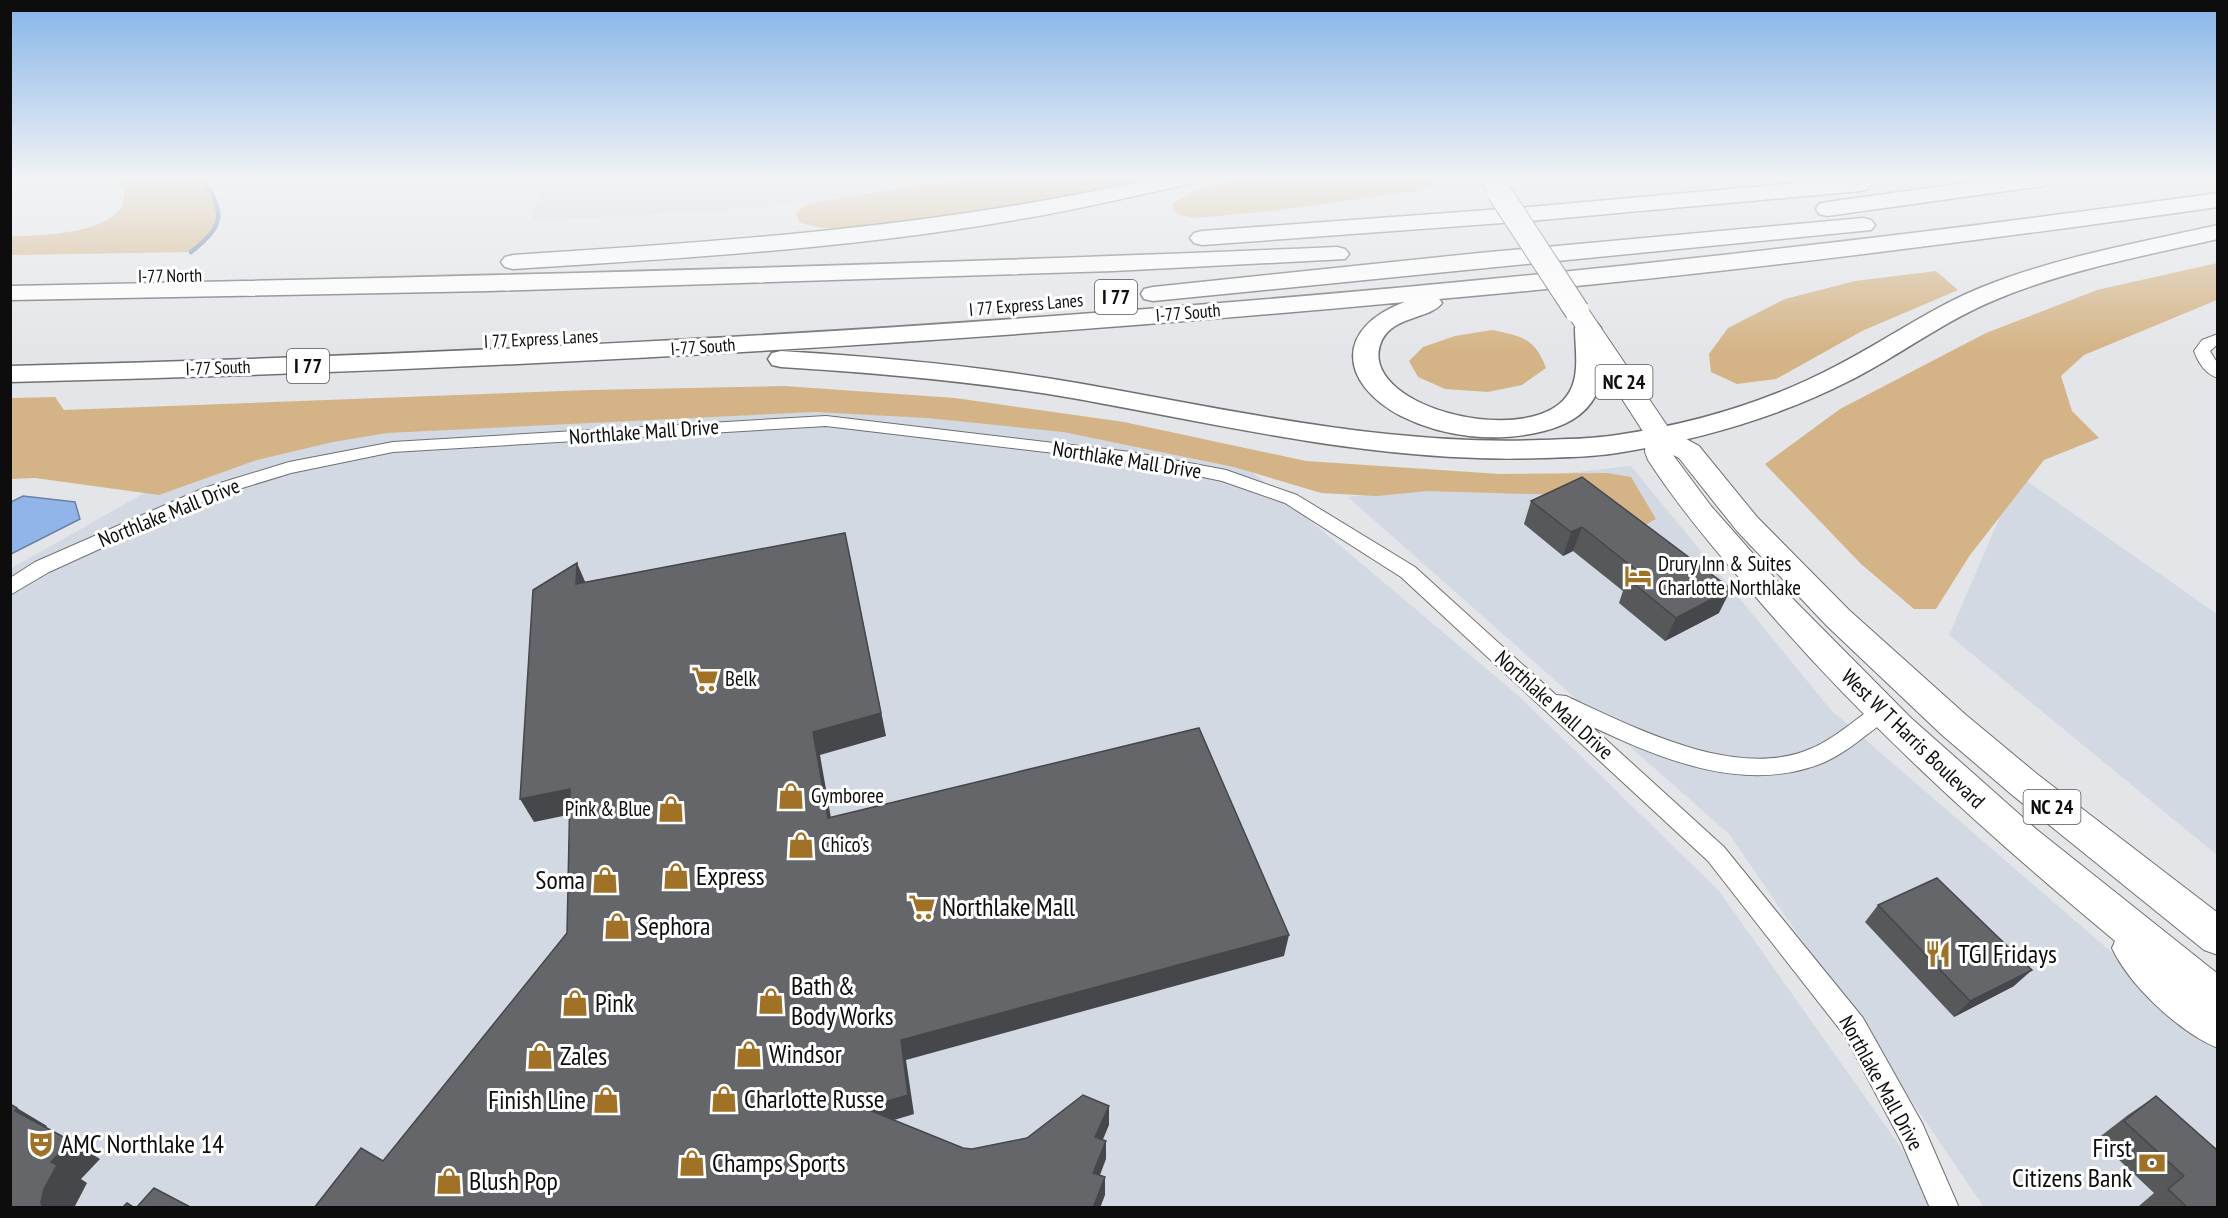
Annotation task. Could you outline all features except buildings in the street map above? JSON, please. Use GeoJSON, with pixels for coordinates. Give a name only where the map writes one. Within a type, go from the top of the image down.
{"type":"FeatureCollection","features":[{"type":"Feature","properties":{"kind":"highway"},"geometry":{"type":"LineString","coordinates":[[335,274],[864,236]]}},
{"type":"Feature","properties":{"kind":"highway","name":"I-77 North"},"geometry":{"type":"LineString","coordinates":[[10,279],[561,270],[892,256],[1231,236]]}},
{"type":"Feature","properties":{"kind":"highway","name":"I 77 Express Lanes"},"geometry":{"type":"LineString","coordinates":[[10,293],[501,284],[1170,262],[1341,254],[1580,236]]}},
{"type":"Feature","properties":{"kind":"highway","name":"I 77 Express Lanes"},"geometry":{"type":"LineString","coordinates":[[10,357],[495,342],[931,314],[1741,236]]}},
{"type":"Feature","properties":{"kind":"highway","name":"I-77 South"},"geometry":{"type":"LineString","coordinates":[[10,374],[355,364],[605,353],[1180,314],[1499,286],[1956,236]]}},
{"type":"Feature","properties":{"kind":"highway"},"geometry":{"type":"LineString","coordinates":[[605,353],[794,360],[961,374],[1079,391],[1327,437],[1429,449],[1502,452],[1620,444],[1660,436],[1764,406],[1815,387],[1865,362],[1966,303],[2005,287],[2089,263],[2201,236]]}},
{"type":"Feature","properties":{"kind":"highway"},"geometry":{"type":"LineString","coordinates":[[1499,286],[1417,307],[1382,323],[1369,338],[1367,345],[1366,363],[1375,380],[1401,404],[1441,420],[1494,429],[1534,425],[1567,411],[1583,394],[1588,377],[1583,319]]}},
{"type":"Feature","properties":{"kind":"main road","name":"West W T Harris Boulevard"},"geometry":{"type":"LineString","coordinates":[[1528,236],[1660,436],[1689,452],[1733,507],[1789,569],[1910,685],[2024,784],[2217,937]]}},
{"type":"Feature","properties":{"kind":"main road","name":"West W T Harris Boulevard"},"geometry":{"type":"LineString","coordinates":[[1660,436],[1659,455],[1714,529],[1800,628],[1882,712],[1982,806],[2097,905],[2217,999]]}},
{"type":"Feature","properties":{"kind":"main road"},"geometry":{"type":"LineString","coordinates":[[2097,905],[2162,985],[2217,1028]]}},
{"type":"Feature","properties":{"kind":"street"},"geometry":{"type":"LineString","coordinates":[[2217,338],[2207,344],[2202,351],[2206,362],[2217,373]]}},
{"type":"Feature","properties":{"kind":"street","name":"Northlake Mall Drive"},"geometry":{"type":"LineString","coordinates":[[10,588],[42,567],[210,492],[317,461],[393,447],[826,421],[1131,457],[1226,476],[1281,495],[1307,508],[1408,572],[1716,854],[1854,1027],[1912,1133],[1945,1208]]}},
{"type":"Feature","properties":{"kind":"street"},"geometry":{"type":"LineString","coordinates":[[1543,695],[1657,746],[1694,758],[1741,765],[1788,763],[1809,759],[1843,741],[1882,712]]}},
{"type":"Feature","properties":{"kind":"shaded area"},"geometry":{"type":"Polygon","coordinates":[[[11,236],[209,236],[191,252],[11,255],[11,236]]]}},
{"type":"Feature","properties":{"kind":"shaded area"},"geometry":{"type":"Polygon","coordinates":[[[2217,263],[2217,300],[2084,355],[2061,376],[2072,411],[2099,438],[2044,460],[1970,555],[1936,609],[1914,609],[1861,564],[1765,464],[1840,409],[1986,333],[2097,290],[2217,263]]]}},
{"type":"Feature","properties":{"kind":"shaded area"},"geometry":{"type":"Polygon","coordinates":[[[1936,271],[1958,290],[1862,331],[1776,379],[1737,384],[1711,372],[1709,354],[1728,328],[1785,299],[1855,281],[1936,271]]]}},
{"type":"Feature","properties":{"kind":"shaded area"},"geometry":{"type":"Polygon","coordinates":[[[1492,330],[1511,334],[1532,344],[1546,368],[1522,385],[1488,392],[1445,389],[1418,377],[1409,361],[1423,347],[1455,336],[1492,330]]]}},
{"type":"Feature","properties":{"kind":"shaded area"},"geometry":{"type":"Polygon","coordinates":[[[784,386],[955,398],[1124,422],[1306,461],[1500,474],[1607,473],[1631,477],[1656,519],[1641,527],[1598,496],[1428,491],[1377,496],[1321,493],[1234,467],[1063,432],[927,418],[815,412],[387,433],[333,442],[257,460],[159,495],[35,478],[11,479],[11,398],[55,397],[64,410],[590,390],[784,386]]]}},
{"type":"Feature","properties":{"kind":"shaded area"},"geometry":{"type":"Polygon","coordinates":[[[834,403],[1224,448],[1520,697],[1719,891],[1943,1207],[11,1207],[10,569],[256,430],[834,403]]]}},
{"type":"Feature","properties":{"kind":"shaded area"},"geometry":{"type":"Polygon","coordinates":[[[1631,466],[1831,710],[2217,1043],[2217,1207],[1984,1207],[1730,835],[1348,497],[1631,466]]]}},
{"type":"Feature","properties":{"kind":"shaded area"},"geometry":{"type":"Polygon","coordinates":[[[2018,475],[2217,614],[2217,855],[1949,635],[2018,475]]]}},
{"type":"Feature","properties":{"kind":"water"},"geometry":{"type":"Polygon","coordinates":[[[23,496],[75,502],[80,519],[11,554],[11,502],[23,496]]]}},
{"type":"Feature","properties":{"kind":"waterway"},"geometry":{"type":"LineString","coordinates":[[191,252],[208,236]]}},
{"type":"Feature","properties":{"kind":"place","name":"Drury Inn & Suites Charlotte Northlake"},"geometry":{"type":"Point","coordinates":[1638,576]}},
{"type":"Feature","properties":{"kind":"place","name":"Belk"},"geometry":{"type":"Point","coordinates":[705,679]}},
{"type":"Feature","properties":{"kind":"place","name":"Gymboree"},"geometry":{"type":"Point","coordinates":[791,796]}},
{"type":"Feature","properties":{"kind":"place","name":"Pink & Blue"},"geometry":{"type":"Point","coordinates":[671,809]}},
{"type":"Feature","properties":{"kind":"place","name":"Chico's"},"geometry":{"type":"Point","coordinates":[801,845]}},
{"type":"Feature","properties":{"kind":"place","name":"Express"},"geometry":{"type":"Point","coordinates":[676,876]}},
{"type":"Feature","properties":{"kind":"place","name":"Soma"},"geometry":{"type":"Point","coordinates":[605,880]}},
{"type":"Feature","properties":{"kind":"place","name":"Northlake Mall"},"geometry":{"type":"Point","coordinates":[922,907]}},
{"type":"Feature","properties":{"kind":"place","name":"Sephora"},"geometry":{"type":"Point","coordinates":[617,926]}},
{"type":"Feature","properties":{"kind":"place","name":"TGI Fridays"},"geometry":{"type":"Point","coordinates":[1938,954]}},
{"type":"Feature","properties":{"kind":"place","name":"Bath & Body Works"},"geometry":{"type":"Point","coordinates":[771,1001]}},
{"type":"Feature","properties":{"kind":"place","name":"Pink"},"geometry":{"type":"Point","coordinates":[575,1003]}},
{"type":"Feature","properties":{"kind":"place","name":"Windsor"},"geometry":{"type":"Point","coordinates":[749,1054]}},
{"type":"Feature","properties":{"kind":"place","name":"Zales"},"geometry":{"type":"Point","coordinates":[540,1056]}},
{"type":"Feature","properties":{"kind":"place","name":"Charlotte Russe"},"geometry":{"type":"Point","coordinates":[724,1099]}},
{"type":"Feature","properties":{"kind":"place","name":"Finish Line"},"geometry":{"type":"Point","coordinates":[606,1100]}},
{"type":"Feature","properties":{"kind":"place","name":"AMC Northlake 14"},"geometry":{"type":"Point","coordinates":[41,1144]}},
{"type":"Feature","properties":{"kind":"place","name":"Champs Sports"},"geometry":{"type":"Point","coordinates":[692,1163]}},
{"type":"Feature","properties":{"kind":"place","name":"First Citizens Bank"},"geometry":{"type":"Point","coordinates":[2152,1163]}},
{"type":"Feature","properties":{"kind":"place","name":"Blush Pop"},"geometry":{"type":"Point","coordinates":[449,1181]}}]}
